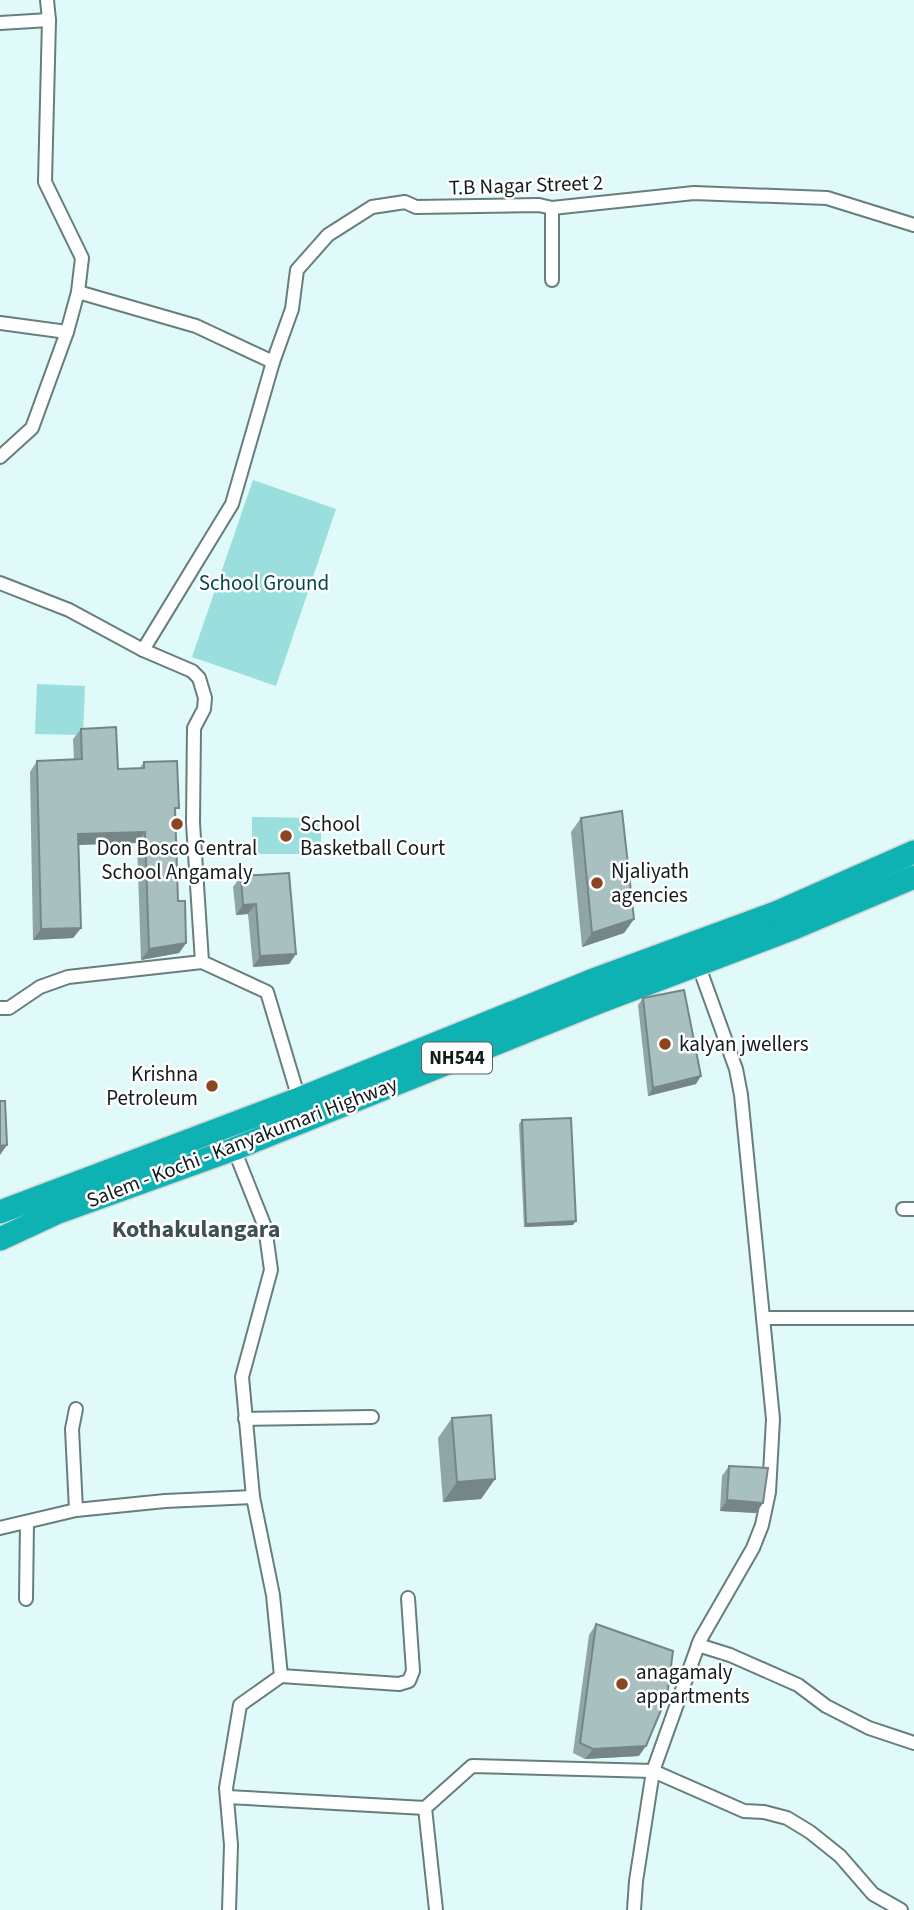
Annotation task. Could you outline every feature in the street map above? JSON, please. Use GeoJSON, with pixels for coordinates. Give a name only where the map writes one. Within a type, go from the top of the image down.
{"type":"FeatureCollection","features":[{"type":"Feature","properties":{"kind":"highway","name":"Salem - Kochi - Kanyakumari Highway"},"geometry":{"type":"LineString","coordinates":[[0,1212],[299,1099],[596,979],[778,912],[914,852]]}},
{"type":"Feature","properties":{"kind":"highway","name":"Salem - Kochi - Kanyakumari Highway"},"geometry":{"type":"LineString","coordinates":[[0,1239],[56,1213],[234,1149],[586,1007],[794,928],[914,877]]}},
{"type":"Feature","properties":{"kind":"street"},"geometry":{"type":"LineString","coordinates":[[0,457],[32,428],[67,332],[78,292],[82,258],[45,182],[49,20],[47,0]]}},
{"type":"Feature","properties":{"kind":"street"},"geometry":{"type":"LineString","coordinates":[[0,23],[49,20]]}},
{"type":"Feature","properties":{"kind":"street","name":"T.B Nagar Street 2"},"geometry":{"type":"LineString","coordinates":[[143,650],[232,505],[273,362],[292,309],[297,270],[328,235],[372,207],[405,202],[416,207],[539,205],[552,208],[694,193],[827,198],[914,225]]}},
{"type":"Feature","properties":{"kind":"street"},"geometry":{"type":"LineString","coordinates":[[552,208],[552,280]]}},
{"type":"Feature","properties":{"kind":"street"},"geometry":{"type":"LineString","coordinates":[[78,292],[196,326],[273,362]]}},
{"type":"Feature","properties":{"kind":"street"},"geometry":{"type":"LineString","coordinates":[[0,323],[67,332]]}},
{"type":"Feature","properties":{"kind":"street"},"geometry":{"type":"LineString","coordinates":[[0,583],[69,610],[143,650],[192,671],[199,678],[205,698],[204,709],[194,728],[193,823],[202,962]]}},
{"type":"Feature","properties":{"kind":"street"},"geometry":{"type":"LineString","coordinates":[[0,1007],[9,1008],[40,987],[68,977],[202,962],[267,992],[299,1099]]}},
{"type":"Feature","properties":{"kind":"street"},"geometry":{"type":"LineString","coordinates":[[634,1910],[653,1771],[698,1645],[753,1548],[765,1514],[769,1492],[772,1419],[740,1082],[698,964]]}},
{"type":"Feature","properties":{"kind":"street"},"geometry":{"type":"LineString","coordinates":[[234,1149],[265,1227],[271,1270],[242,1377],[253,1497],[272,1595],[281,1676]]}},
{"type":"Feature","properties":{"kind":"street"},"geometry":{"type":"LineString","coordinates":[[763,1318],[914,1318]]}},
{"type":"Feature","properties":{"kind":"street"},"geometry":{"type":"LineString","coordinates":[[76,1409],[72,1429],[76,1510]]}},
{"type":"Feature","properties":{"kind":"street"},"geometry":{"type":"LineString","coordinates":[[245,1419],[372,1417]]}},
{"type":"Feature","properties":{"kind":"street"},"geometry":{"type":"LineString","coordinates":[[0,1528],[76,1510],[165,1501],[253,1497]]}},
{"type":"Feature","properties":{"kind":"street"},"geometry":{"type":"LineString","coordinates":[[26,1599],[27,1522]]}},
{"type":"Feature","properties":{"kind":"street"},"geometry":{"type":"LineString","coordinates":[[229,1910],[231,1845],[226,1788],[240,1705],[281,1676],[399,1685],[409,1681],[413,1671],[408,1598]]}},
{"type":"Feature","properties":{"kind":"street"},"geometry":{"type":"LineString","coordinates":[[698,1645],[730,1655],[798,1685],[826,1706],[869,1728],[914,1743]]}},
{"type":"Feature","properties":{"kind":"street"},"geometry":{"type":"LineString","coordinates":[[227,1797],[425,1808],[472,1766],[653,1771],[744,1811],[764,1812],[787,1818],[840,1856],[873,1895],[901,1910]]}},
{"type":"Feature","properties":{"kind":"street"},"geometry":{"type":"LineString","coordinates":[[425,1808],[436,1910]]}},
{"type":"Feature","properties":{"kind":"green space","name":"School Ground"},"geometry":{"type":"Polygon","coordinates":[[[253,480],[336,509],[276,686],[192,657],[253,480]]]}},
{"type":"Feature","properties":{"kind":"green space"},"geometry":{"type":"Polygon","coordinates":[[[37,684],[85,686],[83,735],[35,734],[37,684]]]}},
{"type":"Feature","properties":{"kind":"green space","name":"School Basketball Court"},"geometry":{"type":"Polygon","coordinates":[[[252,817],[321,818],[321,854],[252,854],[252,817]]]}},
{"type":"Feature","properties":{"kind":"building"},"geometry":{"type":"Polygon","coordinates":[[[116,727],[118,769],[144,768],[144,762],[177,761],[179,808],[175,808],[178,901],[185,901],[186,943],[149,949],[145,832],[78,834],[81,928],[41,929],[37,761],[82,759],[81,729],[116,727]]]}},
{"type":"Feature","properties":{"kind":"building","name":"Njaliyath agencies"},"geometry":{"type":"Polygon","coordinates":[[[622,811],[634,919],[592,933],[581,818],[622,811]]]}},
{"type":"Feature","properties":{"kind":"building"},"geometry":{"type":"Polygon","coordinates":[[[289,873],[296,954],[260,956],[256,904],[243,905],[241,876],[289,873]]]}},
{"type":"Feature","properties":{"kind":"building","name":"kalyan jwellers"},"geometry":{"type":"Polygon","coordinates":[[[684,990],[701,1076],[653,1088],[643,998],[684,990]]]}},
{"type":"Feature","properties":{"kind":"building"},"geometry":{"type":"Polygon","coordinates":[[[0,1101],[5,1101],[7,1145],[0,1146],[0,1101]]]}},
{"type":"Feature","properties":{"kind":"building"},"geometry":{"type":"Polygon","coordinates":[[[571,1118],[576,1221],[526,1224],[522,1120],[571,1118]]]}},
{"type":"Feature","properties":{"kind":"building"},"geometry":{"type":"Polygon","coordinates":[[[491,1415],[495,1479],[457,1482],[452,1418],[491,1415]]]}},
{"type":"Feature","properties":{"kind":"building"},"geometry":{"type":"Polygon","coordinates":[[[729,1466],[768,1468],[763,1503],[727,1500],[729,1466]]]}},
{"type":"Feature","properties":{"kind":"building","name":"anagamaly appartments"},"geometry":{"type":"Polygon","coordinates":[[[596,1624],[673,1651],[667,1696],[646,1746],[593,1749],[580,1743],[596,1624]]]}},
{"type":"Feature","properties":{"kind":"place","name":"Don Bosco Central School Angamaly"},"geometry":{"type":"Point","coordinates":[177,824]}},
{"type":"Feature","properties":{"kind":"place","name":"School Basketball Court"},"geometry":{"type":"Point","coordinates":[286,836]}},
{"type":"Feature","properties":{"kind":"place","name":"Njaliyath agencies"},"geometry":{"type":"Point","coordinates":[597,883]}},
{"type":"Feature","properties":{"kind":"place","name":"kalyan jwellers"},"geometry":{"type":"Point","coordinates":[665,1044]}},
{"type":"Feature","properties":{"kind":"place","name":"Krishna Petroleum"},"geometry":{"type":"Point","coordinates":[212,1086]}},
{"type":"Feature","properties":{"kind":"place","name":"anagamaly appartments"},"geometry":{"type":"Point","coordinates":[622,1684]}},
{"type":"Feature","properties":{"kind":"district","name":"Kothakulangara"},"geometry":{"type":"Point","coordinates":[196,1229]}}]}
